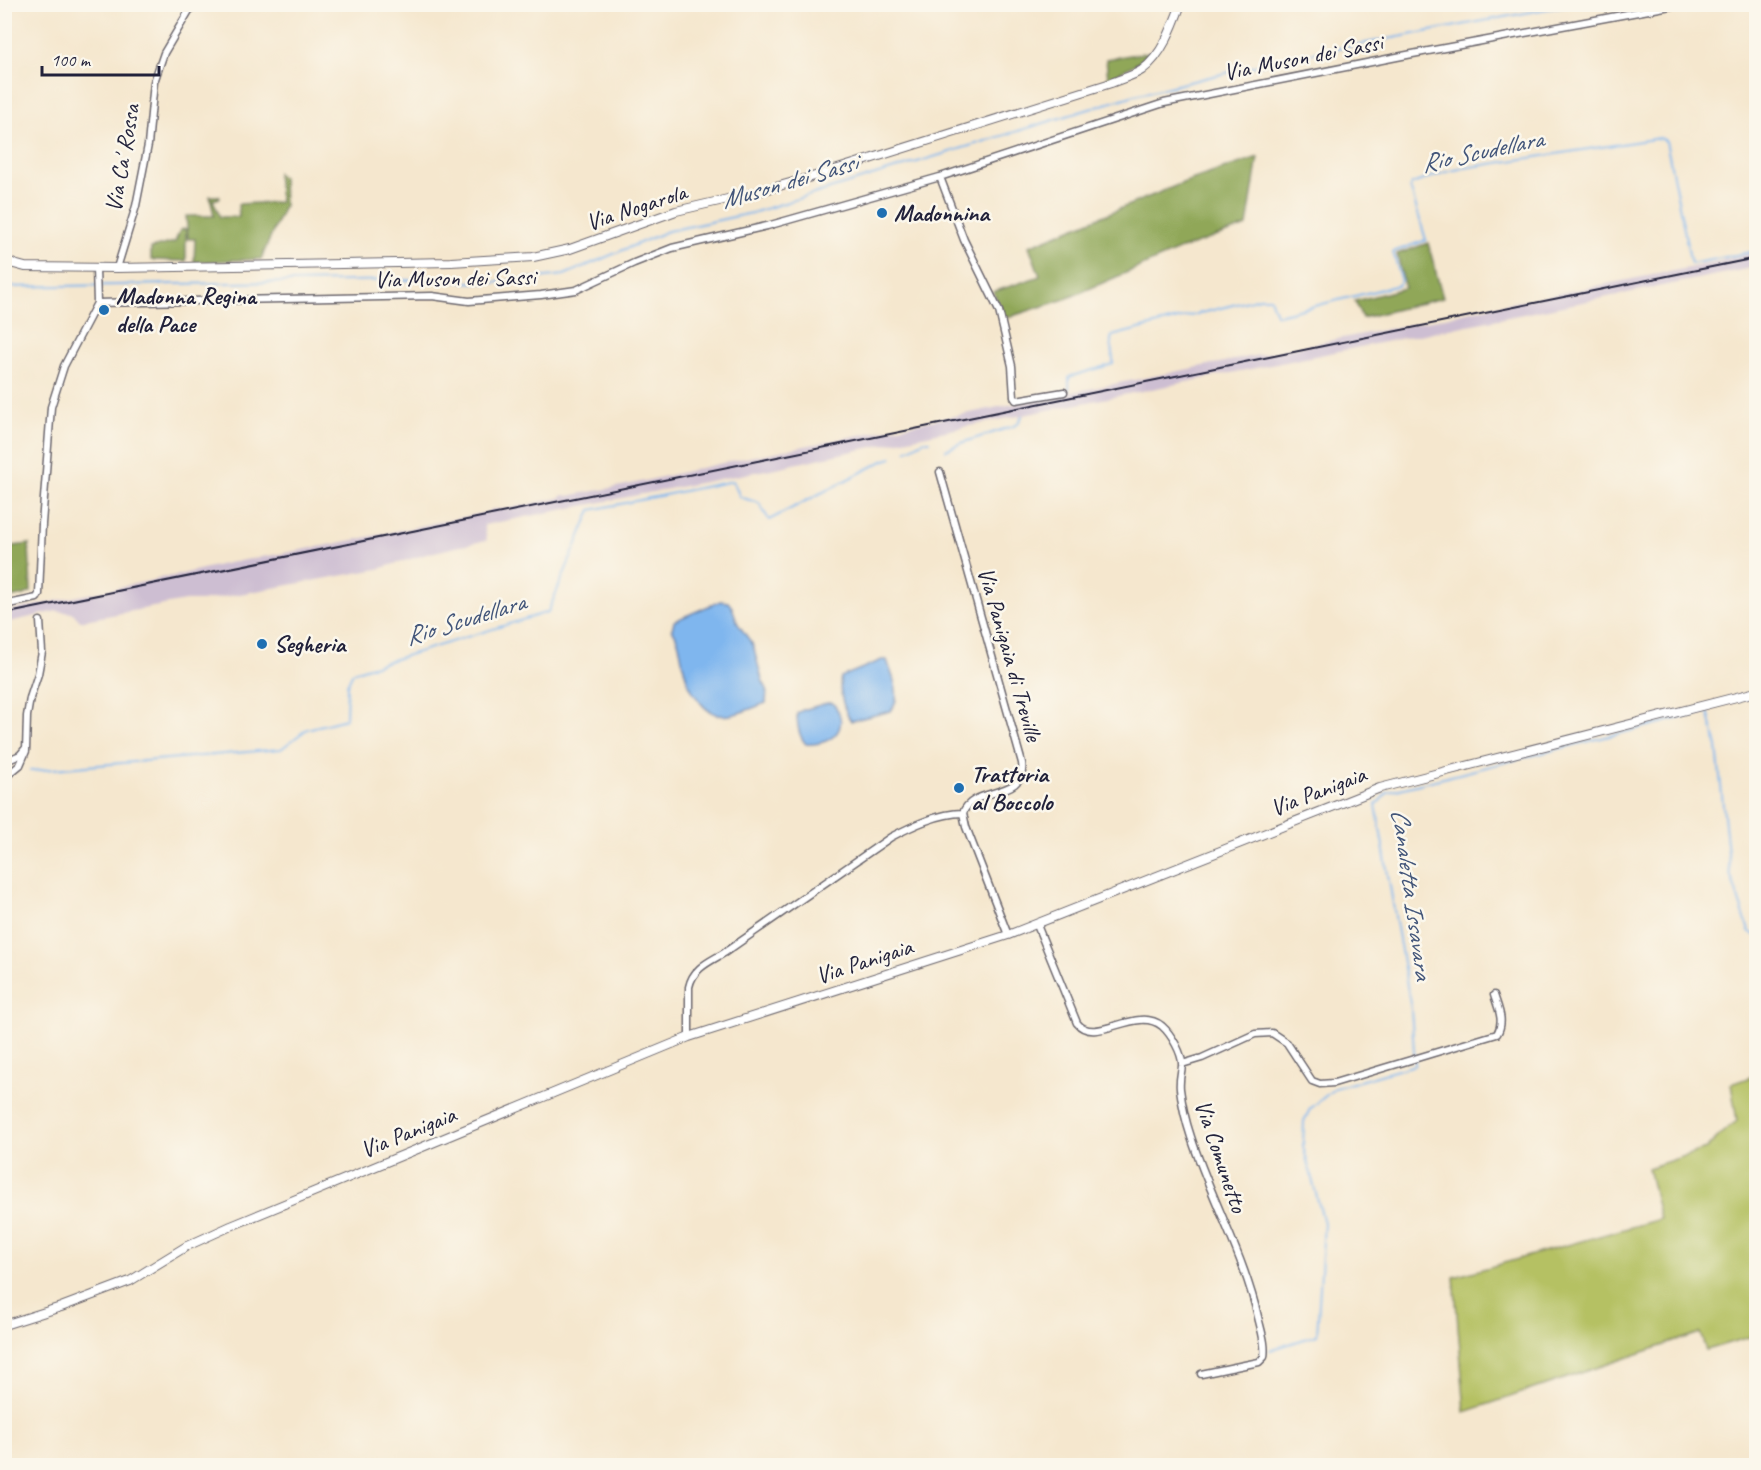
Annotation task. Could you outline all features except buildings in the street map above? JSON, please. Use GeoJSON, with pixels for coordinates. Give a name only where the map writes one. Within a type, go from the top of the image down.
{"type":"FeatureCollection","features":[{"type":"Feature","properties":{"kind":"street","name":"Via Ca' Rossa"},"geometry":{"type":"LineString","coordinates":[[117,268],[136,206],[146,155],[154,82],[165,53],[193,4]]}},
{"type":"Feature","properties":{"kind":"street","name":"Via Nogarola"},"geometry":{"type":"LineString","coordinates":[[117,268],[451,262],[533,257],[570,249],[676,211],[822,174],[1141,71],[1152,61],[1171,32],[1182,4]]}},
{"type":"Feature","properties":{"kind":"street","name":"Via Muson dei Sassi"},"geometry":{"type":"LineString","coordinates":[[97,300],[432,296],[469,301],[560,293],[576,290],[672,248],[767,226],[940,177],[1164,103],[1681,4]]}},
{"type":"Feature","properties":{"kind":"street"},"geometry":{"type":"LineString","coordinates":[[940,177],[964,240],[999,311],[1012,366],[1014,397],[1016,400],[1064,392]]}},
{"type":"Feature","properties":{"kind":"street"},"geometry":{"type":"LineString","coordinates":[[4,258],[25,267],[96,270],[117,268]]}},
{"type":"Feature","properties":{"kind":"street"},"geometry":{"type":"LineString","coordinates":[[4,605],[37,598],[39,594],[51,407],[64,366],[97,300],[96,270]]}},
{"type":"Feature","properties":{"kind":"street","name":"Via Panigaia di Treville"},"geometry":{"type":"LineString","coordinates":[[689,1037],[688,987],[698,969],[891,837],[916,825],[955,813],[963,813],[970,802],[1005,789],[1021,778],[1023,768],[940,472]]}},
{"type":"Feature","properties":{"kind":"street"},"geometry":{"type":"LineString","coordinates":[[6,775],[20,765],[26,751],[27,716],[42,652],[40,621]]}},
{"type":"Feature","properties":{"kind":"street","name":"Via Panigaia"},"geometry":{"type":"LineString","coordinates":[[4,1325],[130,1281],[187,1246],[231,1226],[689,1037],[1036,925],[1380,788],[1756,692]]}},
{"type":"Feature","properties":{"kind":"street"},"geometry":{"type":"LineString","coordinates":[[4,762],[20,755],[27,741]]}},
{"type":"Feature","properties":{"kind":"street"},"geometry":{"type":"LineString","coordinates":[[963,813],[966,827],[1008,935]]}},
{"type":"Feature","properties":{"kind":"street","name":"Via Comunetto"},"geometry":{"type":"LineString","coordinates":[[1036,925],[1081,1028],[1095,1030],[1139,1020],[1155,1022],[1168,1033],[1182,1059],[1180,1085],[1190,1134],[1252,1293],[1265,1352],[1259,1362],[1201,1374]]}},
{"type":"Feature","properties":{"kind":"street"},"geometry":{"type":"LineString","coordinates":[[1182,1064],[1202,1058],[1255,1034],[1272,1033],[1287,1043],[1312,1081],[1320,1084],[1334,1083],[1497,1034],[1502,1018],[1494,994]]}},
{"type":"Feature","properties":{"kind":"shaded area"},"geometry":{"type":"Polygon","coordinates":[[[1756,252],[1756,267],[964,427],[776,468],[484,525],[487,540],[430,553],[378,569],[80,621],[73,613],[57,611],[5,623],[5,612],[161,577],[334,544],[488,512],[492,509],[506,509],[564,495],[627,485],[740,459],[1714,263],[1756,252]]]}},
{"type":"Feature","properties":{"kind":"green space"},"geometry":{"type":"Polygon","coordinates":[[[1149,52],[1139,62],[1108,79],[1106,59],[1149,52]]]}},
{"type":"Feature","properties":{"kind":"green space"},"geometry":{"type":"Polygon","coordinates":[[[1258,157],[1247,226],[1181,249],[1068,298],[1006,318],[993,292],[1040,276],[1029,246],[1185,182],[1258,157]]]}},
{"type":"Feature","properties":{"kind":"green space"},"geometry":{"type":"Polygon","coordinates":[[[277,173],[283,178],[284,206],[261,259],[194,262],[195,239],[188,239],[186,216],[214,216],[210,196],[220,198],[213,200],[220,217],[239,217],[238,204],[280,202],[277,173]]]}},
{"type":"Feature","properties":{"kind":"green space"},"geometry":{"type":"Polygon","coordinates":[[[186,229],[186,261],[151,260],[151,248],[175,242],[180,230],[186,229]]]}},
{"type":"Feature","properties":{"kind":"green space"},"geometry":{"type":"Polygon","coordinates":[[[1428,243],[1443,298],[1362,318],[1355,301],[1405,288],[1397,254],[1428,243]]]}},
{"type":"Feature","properties":{"kind":"green space"},"geometry":{"type":"Polygon","coordinates":[[[29,544],[31,592],[5,599],[5,547],[29,544]]]}},
{"type":"Feature","properties":{"kind":"green space"},"geometry":{"type":"Polygon","coordinates":[[[1756,1075],[1756,1335],[1706,1350],[1700,1333],[1465,1412],[1454,1277],[1660,1219],[1648,1168],[1706,1149],[1737,1121],[1731,1084],[1756,1075]]]}},
{"type":"Feature","properties":{"kind":"water"},"geometry":{"type":"Polygon","coordinates":[[[720,601],[728,602],[732,607],[738,624],[753,645],[762,680],[767,689],[766,703],[731,715],[715,714],[707,710],[700,702],[689,684],[678,642],[672,629],[674,621],[720,601]]]}},
{"type":"Feature","properties":{"kind":"water"},"geometry":{"type":"Polygon","coordinates":[[[887,660],[894,679],[896,699],[891,711],[851,721],[842,700],[841,677],[887,660]]]}},
{"type":"Feature","properties":{"kind":"water"},"geometry":{"type":"Polygon","coordinates":[[[833,703],[838,712],[840,727],[831,738],[824,742],[806,744],[799,730],[797,713],[833,703]]]}},
{"type":"Feature","properties":{"kind":"waterway","name":"Muson dei Sassi"},"geometry":{"type":"LineString","coordinates":[[4,287],[406,280],[491,283],[564,275],[668,231],[752,213],[1135,95],[1292,57],[1573,4]]}},
{"type":"Feature","properties":{"kind":"waterway","name":"Rio Scudellara"},"geometry":{"type":"LineString","coordinates":[[1069,390],[1069,377],[1113,364],[1112,336],[1260,298],[1270,298],[1278,315],[1399,285],[1401,279],[1393,252],[1426,240],[1410,187],[1412,184],[1446,172],[1464,168],[1660,138],[1666,141],[1691,264],[1756,251]]}},
{"type":"Feature","properties":{"kind":"waterway","name":"Rio Scudellara"},"geometry":{"type":"LineString","coordinates":[[946,450],[1014,426],[1022,416]]}},
{"type":"Feature","properties":{"kind":"waterway","name":"Rio Scudellara"},"geometry":{"type":"LineString","coordinates":[[906,451],[924,441],[930,441]]}},
{"type":"Feature","properties":{"kind":"waterway","name":"Rio Scudellara"},"geometry":{"type":"LineString","coordinates":[[30,771],[281,749],[307,729],[346,719],[347,685],[353,672],[548,612],[591,510],[733,481],[740,497],[759,503],[769,520],[892,458]]}},
{"type":"Feature","properties":{"kind":"waterway","name":"Canaletta Issavara"},"geometry":{"type":"LineString","coordinates":[[1270,1350],[1317,1335],[1324,1223],[1303,1146],[1304,1121],[1310,1109],[1335,1088],[1415,1065],[1411,1009],[1376,805],[1388,792],[1708,711],[1717,747],[1730,873],[1749,931],[1756,936]]}},
{"type":"Feature","properties":{"kind":"railway"},"geometry":{"type":"LineString","coordinates":[[4,614],[1756,258]]}},
{"type":"Feature","properties":{"kind":"place","name":"Madonnina"},"geometry":{"type":"Point","coordinates":[882,213]}},
{"type":"Feature","properties":{"kind":"place","name":"Madonna Regina della Pace"},"geometry":{"type":"Point","coordinates":[104,310]}},
{"type":"Feature","properties":{"kind":"place","name":"Segheria"},"geometry":{"type":"Point","coordinates":[262,644]}},
{"type":"Feature","properties":{"kind":"place","name":"Trattoria al Boccolo"},"geometry":{"type":"Point","coordinates":[959,788]}}]}
